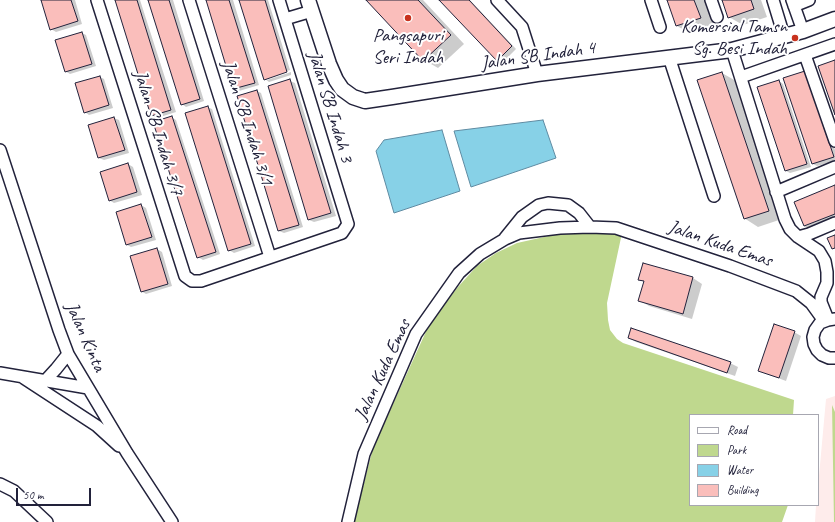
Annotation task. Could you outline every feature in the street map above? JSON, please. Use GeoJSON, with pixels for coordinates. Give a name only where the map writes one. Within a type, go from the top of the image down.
{"type":"FeatureCollection","features":[{"type":"Feature","properties":{"kind":"street","name":"Jalan SB Indah 3/7"},"geometry":{"type":"LineString","coordinates":[[97,0],[184,276],[192,281],[201,281],[270,257]]}},
{"type":"Feature","properties":{"kind":"street","name":"Jalan SB Indah 3/1"},"geometry":{"type":"LineString","coordinates":[[189,0],[270,257]]}},
{"type":"Feature","properties":{"kind":"street","name":"Jalan SB Indah 3"},"geometry":{"type":"LineString","coordinates":[[270,257],[342,233],[348,224],[279,0]]}},
{"type":"Feature","properties":{"kind":"street"},"geometry":{"type":"LineString","coordinates":[[497,0],[522,27],[537,74]]}},
{"type":"Feature","properties":{"kind":"street"},"geometry":{"type":"LineString","coordinates":[[651,0],[660,26]]}},
{"type":"Feature","properties":{"kind":"street"},"geometry":{"type":"LineString","coordinates":[[711,0],[717,17]]}},
{"type":"Feature","properties":{"kind":"street"},"geometry":{"type":"LineString","coordinates":[[772,0],[784,36]]}},
{"type":"Feature","properties":{"kind":"street"},"geometry":{"type":"LineString","coordinates":[[803,31],[793,3],[809,0]]}},
{"type":"Feature","properties":{"kind":"street"},"geometry":{"type":"LineString","coordinates":[[285,19],[310,5]]}},
{"type":"Feature","properties":{"kind":"street","name":"Jalan SB Indah 4"},"geometry":{"type":"LineString","coordinates":[[310,5],[336,80],[342,89],[352,97],[364,100],[392,98],[537,74],[732,50],[803,31],[835,19]]}},
{"type":"Feature","properties":{"kind":"street"},"geometry":{"type":"LineString","coordinates":[[741,77],[835,44]]}},
{"type":"Feature","properties":{"kind":"street"},"geometry":{"type":"LineString","coordinates":[[732,50],[787,225],[798,237],[819,251],[824,261],[827,272],[827,283],[821,297],[821,302],[829,320],[817,327],[813,337],[814,344],[822,355],[829,358],[835,358]]}},
{"type":"Feature","properties":{"kind":"street"},"geometry":{"type":"LineString","coordinates":[[804,55],[835,141]]}},
{"type":"Feature","properties":{"kind":"street"},"geometry":{"type":"LineString","coordinates":[[669,57],[714,196]]}},
{"type":"Feature","properties":{"kind":"street","name":"Jalan Kinta"},"geometry":{"type":"LineString","coordinates":[[0,150],[68,354],[127,453],[172,522]]}},
{"type":"Feature","properties":{"kind":"street"},"geometry":{"type":"LineString","coordinates":[[776,192],[835,167]]}},
{"type":"Feature","properties":{"kind":"street","name":"Jalan Kuda Emas"},"geometry":{"type":"LineString","coordinates":[[505,239],[522,217],[540,205],[548,203],[568,205],[579,213],[590,227]]}},
{"type":"Feature","properties":{"kind":"street"},"geometry":{"type":"LineString","coordinates":[[798,237],[835,223]]}},
{"type":"Feature","properties":{"kind":"street","name":"Jalan Kuda Emas"},"geometry":{"type":"LineString","coordinates":[[348,522],[364,454],[416,334],[459,274],[480,254],[505,239],[519,233],[560,228],[616,228],[730,266],[796,291],[829,320]]}},
{"type":"Feature","properties":{"kind":"street"},"geometry":{"type":"LineString","coordinates":[[45,381],[68,354]]}},
{"type":"Feature","properties":{"kind":"street"},"geometry":{"type":"LineString","coordinates":[[0,373],[88,388]]}},
{"type":"Feature","properties":{"kind":"street"},"geometry":{"type":"LineString","coordinates":[[22,377],[96,426],[127,453]]}},
{"type":"Feature","properties":{"kind":"street"},"geometry":{"type":"LineString","coordinates":[[0,484],[14,491],[47,522]]}},
{"type":"Feature","properties":{"kind":"shaded area"},"geometry":{"type":"Polygon","coordinates":[[[835,396],[835,522],[815,522],[816,506],[819,506],[819,476],[826,399],[835,396]]]}},
{"type":"Feature","properties":{"kind":"green space"},"geometry":{"type":"Polygon","coordinates":[[[567,232],[622,233],[607,303],[610,330],[617,339],[623,343],[794,400],[793,414],[689,414],[689,506],[788,506],[782,522],[354,522],[373,448],[429,325],[457,288],[477,266],[496,253],[517,243],[567,232]]]}},
{"type":"Feature","properties":{"kind":"green space"},"geometry":{"type":"Polygon","coordinates":[[[832,405],[835,412],[835,522],[834,522],[832,405]]]}},
{"type":"Feature","properties":{"kind":"water"},"geometry":{"type":"Polygon","coordinates":[[[543,120],[556,158],[471,187],[454,131],[543,120]]]}},
{"type":"Feature","properties":{"kind":"water"},"geometry":{"type":"Polygon","coordinates":[[[442,130],[460,191],[394,213],[376,151],[384,140],[442,130]]]}},
{"type":"Feature","properties":{"kind":"building"},"geometry":{"type":"Polygon","coordinates":[[[41,0],[71,0],[78,21],[50,30],[41,0]]]}},
{"type":"Feature","properties":{"kind":"building"},"geometry":{"type":"Polygon","coordinates":[[[115,0],[137,0],[171,110],[151,116],[115,0]]]}},
{"type":"Feature","properties":{"kind":"building"},"geometry":{"type":"Polygon","coordinates":[[[148,0],[169,0],[200,99],[181,105],[148,0]]]}},
{"type":"Feature","properties":{"kind":"building"},"geometry":{"type":"Polygon","coordinates":[[[206,0],[229,0],[255,83],[233,89],[206,0]]]}},
{"type":"Feature","properties":{"kind":"building"},"geometry":{"type":"Polygon","coordinates":[[[239,0],[265,0],[287,72],[264,80],[239,0]]]}},
{"type":"Feature","properties":{"kind":"building","name":"Pangsapuri Seri Indah"},"geometry":{"type":"Polygon","coordinates":[[[366,0],[418,0],[451,35],[423,61],[366,0]]]}},
{"type":"Feature","properties":{"kind":"building"},"geometry":{"type":"Polygon","coordinates":[[[439,0],[469,0],[512,46],[497,61],[439,0]]]}},
{"type":"Feature","properties":{"kind":"building"},"geometry":{"type":"Polygon","coordinates":[[[667,0],[694,0],[701,18],[676,26],[667,0]]]}},
{"type":"Feature","properties":{"kind":"building"},"geometry":{"type":"Polygon","coordinates":[[[722,0],[751,0],[754,9],[728,18],[722,0]]]}},
{"type":"Feature","properties":{"kind":"building"},"geometry":{"type":"Polygon","coordinates":[[[82,32],[92,64],[65,72],[55,40],[82,32]]]}},
{"type":"Feature","properties":{"kind":"building"},"geometry":{"type":"Polygon","coordinates":[[[835,60],[835,115],[818,66],[835,60]]]}},
{"type":"Feature","properties":{"kind":"building"},"geometry":{"type":"Polygon","coordinates":[[[805,71],[834,157],[812,164],[783,78],[805,71]]]}},
{"type":"Feature","properties":{"kind":"building"},"geometry":{"type":"Polygon","coordinates":[[[722,72],[769,211],[744,219],[697,80],[722,72]]]}},
{"type":"Feature","properties":{"kind":"building"},"geometry":{"type":"Polygon","coordinates":[[[100,76],[109,105],[84,113],[75,83],[100,76]]]}},
{"type":"Feature","properties":{"kind":"building"},"geometry":{"type":"Polygon","coordinates":[[[290,79],[331,213],[308,220],[268,86],[290,79]]]}},
{"type":"Feature","properties":{"kind":"building"},"geometry":{"type":"Polygon","coordinates":[[[779,80],[807,164],[785,171],[757,87],[779,80]]]}},
{"type":"Feature","properties":{"kind":"building"},"geometry":{"type":"Polygon","coordinates":[[[257,90],[299,225],[278,231],[237,96],[257,90]]]}},
{"type":"Feature","properties":{"kind":"building"},"geometry":{"type":"Polygon","coordinates":[[[208,106],[251,244],[228,251],[185,113],[208,106]]]}},
{"type":"Feature","properties":{"kind":"building"},"geometry":{"type":"Polygon","coordinates":[[[172,116],[216,252],[197,258],[153,122],[172,116]]]}},
{"type":"Feature","properties":{"kind":"building"},"geometry":{"type":"Polygon","coordinates":[[[114,117],[125,150],[98,158],[88,125],[114,117]]]}},
{"type":"Feature","properties":{"kind":"building"},"geometry":{"type":"Polygon","coordinates":[[[128,163],[137,192],[109,201],[100,172],[128,163]]]}},
{"type":"Feature","properties":{"kind":"building"},"geometry":{"type":"Polygon","coordinates":[[[835,185],[835,214],[804,226],[794,202],[835,185]]]}},
{"type":"Feature","properties":{"kind":"building"},"geometry":{"type":"Polygon","coordinates":[[[141,204],[152,237],[126,245],[116,212],[141,204]]]}},
{"type":"Feature","properties":{"kind":"building"},"geometry":{"type":"Polygon","coordinates":[[[835,235],[835,248],[832,249],[827,238],[835,235]]]}},
{"type":"Feature","properties":{"kind":"building"},"geometry":{"type":"Polygon","coordinates":[[[157,248],[168,284],[141,292],[130,256],[157,248]]]}},
{"type":"Feature","properties":{"kind":"building"},"geometry":{"type":"Polygon","coordinates":[[[643,263],[693,277],[683,314],[638,301],[644,281],[638,280],[643,263]]]}},
{"type":"Feature","properties":{"kind":"building"},"geometry":{"type":"Polygon","coordinates":[[[774,324],[795,331],[779,378],[758,371],[774,324]]]}},
{"type":"Feature","properties":{"kind":"building"},"geometry":{"type":"Polygon","coordinates":[[[631,328],[731,362],[727,373],[628,338],[631,328]]]}},
{"type":"Feature","properties":{"kind":"place","name":"Pangsapuri Seri Indah"},"geometry":{"type":"Point","coordinates":[408,18]}},
{"type":"Feature","properties":{"kind":"place","name":"Komersial Tamsn Sg. Besi Indah"},"geometry":{"type":"Point","coordinates":[795,38]}}]}
